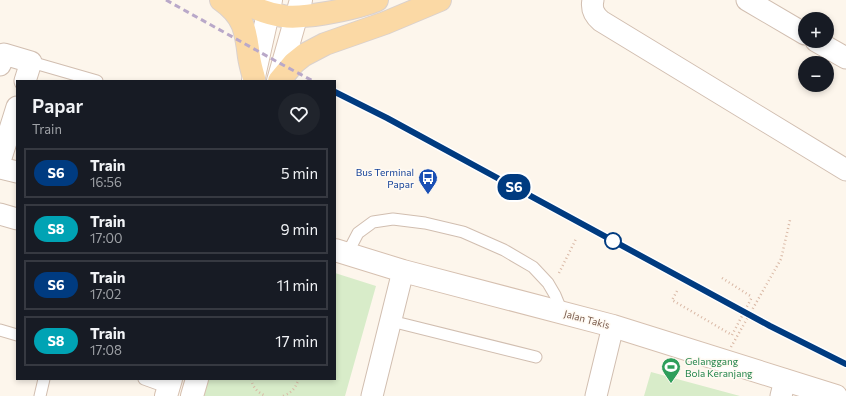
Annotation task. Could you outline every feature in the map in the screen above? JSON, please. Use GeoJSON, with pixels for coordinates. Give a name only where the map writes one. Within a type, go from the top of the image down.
{"type":"FeatureCollection","features":[{"type":"Feature","properties":{"kind":"main road"},"geometry":{"type":"LineString","coordinates":[[222,0],[236,13],[246,32],[249,58],[254,80]]}},
{"type":"Feature","properties":{"kind":"main road"},"geometry":{"type":"LineString","coordinates":[[240,0],[270,7],[283,16],[298,9],[333,12],[368,4],[377,0]]}},
{"type":"Feature","properties":{"kind":"main road"},"geometry":{"type":"LineString","coordinates":[[279,80],[304,54],[325,44],[385,23],[440,0]]}},
{"type":"Feature","properties":{"kind":"main road"},"geometry":{"type":"LineString","coordinates":[[254,80],[270,7]]}},
{"type":"Feature","properties":{"kind":"main road"},"geometry":{"type":"LineString","coordinates":[[278,80],[298,9]]}},
{"type":"Feature","properties":{"kind":"main road","name":"Jalan Takis"},"geometry":{"type":"LineString","coordinates":[[341,252],[403,271],[613,326],[783,388],[836,396]]}},
{"type":"Feature","properties":{"kind":"main road"},"geometry":{"type":"LineString","coordinates":[[192,396],[197,380]]}},
{"type":"Feature","properties":{"kind":"street"},"geometry":{"type":"LineString","coordinates":[[593,0],[593,10],[601,21],[846,170]]}},
{"type":"Feature","properties":{"kind":"street"},"geometry":{"type":"LineString","coordinates":[[747,0],[798,30]]}},
{"type":"Feature","properties":{"kind":"street"},"geometry":{"type":"LineString","coordinates":[[828,48],[846,58]]}},
{"type":"Feature","properties":{"kind":"street"},"geometry":{"type":"LineString","coordinates":[[1,57],[28,72]]}},
{"type":"Feature","properties":{"kind":"street"},"geometry":{"type":"LineString","coordinates":[[0,161],[16,110]]}},
{"type":"Feature","properties":{"kind":"street"},"geometry":{"type":"LineString","coordinates":[[0,168],[16,172]]}},
{"type":"Feature","properties":{"kind":"street"},"geometry":{"type":"LineString","coordinates":[[0,214],[16,218]]}},
{"type":"Feature","properties":{"kind":"street"},"geometry":{"type":"LineString","coordinates":[[372,396],[403,271]]}},
{"type":"Feature","properties":{"kind":"street"},"geometry":{"type":"LineString","coordinates":[[596,396],[613,326]]}},
{"type":"Feature","properties":{"kind":"lane"},"geometry":{"type":"LineString","coordinates":[[28,72],[89,80]]}},
{"type":"Feature","properties":{"kind":"lane"},"geometry":{"type":"LineString","coordinates":[[341,252],[358,233],[373,222],[393,219],[425,223],[463,232],[504,250],[533,267],[548,283],[562,312]]}},
{"type":"Feature","properties":{"kind":"lane"},"geometry":{"type":"LineString","coordinates":[[391,321],[536,357]]}},
{"type":"Feature","properties":{"kind":"lane"},"geometry":{"type":"LineString","coordinates":[[0,330],[16,335]]}},
{"type":"Feature","properties":{"kind":"lane"},"geometry":{"type":"LineString","coordinates":[[40,396],[44,380]]}},
{"type":"Feature","properties":{"kind":"lane"},"geometry":{"type":"LineString","coordinates":[[147,380],[169,388]]}},
{"type":"Feature","properties":{"kind":"path"},"geometry":{"type":"LineString","coordinates":[[731,347],[781,259],[790,220]]}},
{"type":"Feature","properties":{"kind":"path"},"geometry":{"type":"LineString","coordinates":[[533,267],[534,264],[557,277],[576,239]]}},
{"type":"Feature","properties":{"kind":"path"},"geometry":{"type":"LineString","coordinates":[[677,291],[672,300],[732,335],[752,297],[722,278]]}},
{"type":"Feature","properties":{"kind":"path"},"geometry":{"type":"LineString","coordinates":[[251,380],[257,394],[266,396]]}},
{"type":"Feature","properties":{"kind":"path"},"geometry":{"type":"LineString","coordinates":[[283,396],[290,393],[298,380]]}},
{"type":"Feature","properties":{"kind":"green space"},"geometry":{"type":"Polygon","coordinates":[[[336,273],[376,286],[345,396],[201,396],[206,380],[336,380],[336,273]]]}},
{"type":"Feature","properties":{"kind":"green space","name":"Gelanggang Bola Keranjang"},"geometry":{"type":"Polygon","coordinates":[[[651,372],[740,396],[644,396],[651,372]]]}},
{"type":"Feature","properties":{"kind":"railway"},"geometry":{"type":"LineString","coordinates":[[166,0],[311,80]]}},
{"type":"Feature","properties":{"kind":"railway"},"geometry":{"type":"LineString","coordinates":[[336,93],[770,327],[846,364]]}},
{"type":"Feature","properties":{"kind":"train","name":"S6"},"geometry":{"type":"LineString","coordinates":[[336,92],[387,118],[770,326],[846,364]]}},
{"type":"Feature","properties":{"kind":"place","name":"Bus Terminal Papar"},"geometry":{"type":"Point","coordinates":[428,195]}},
{"type":"Feature","properties":{"kind":"place","name":"Gelanggang Bola Keranjang"},"geometry":{"type":"Point","coordinates":[671,384]}}]}
